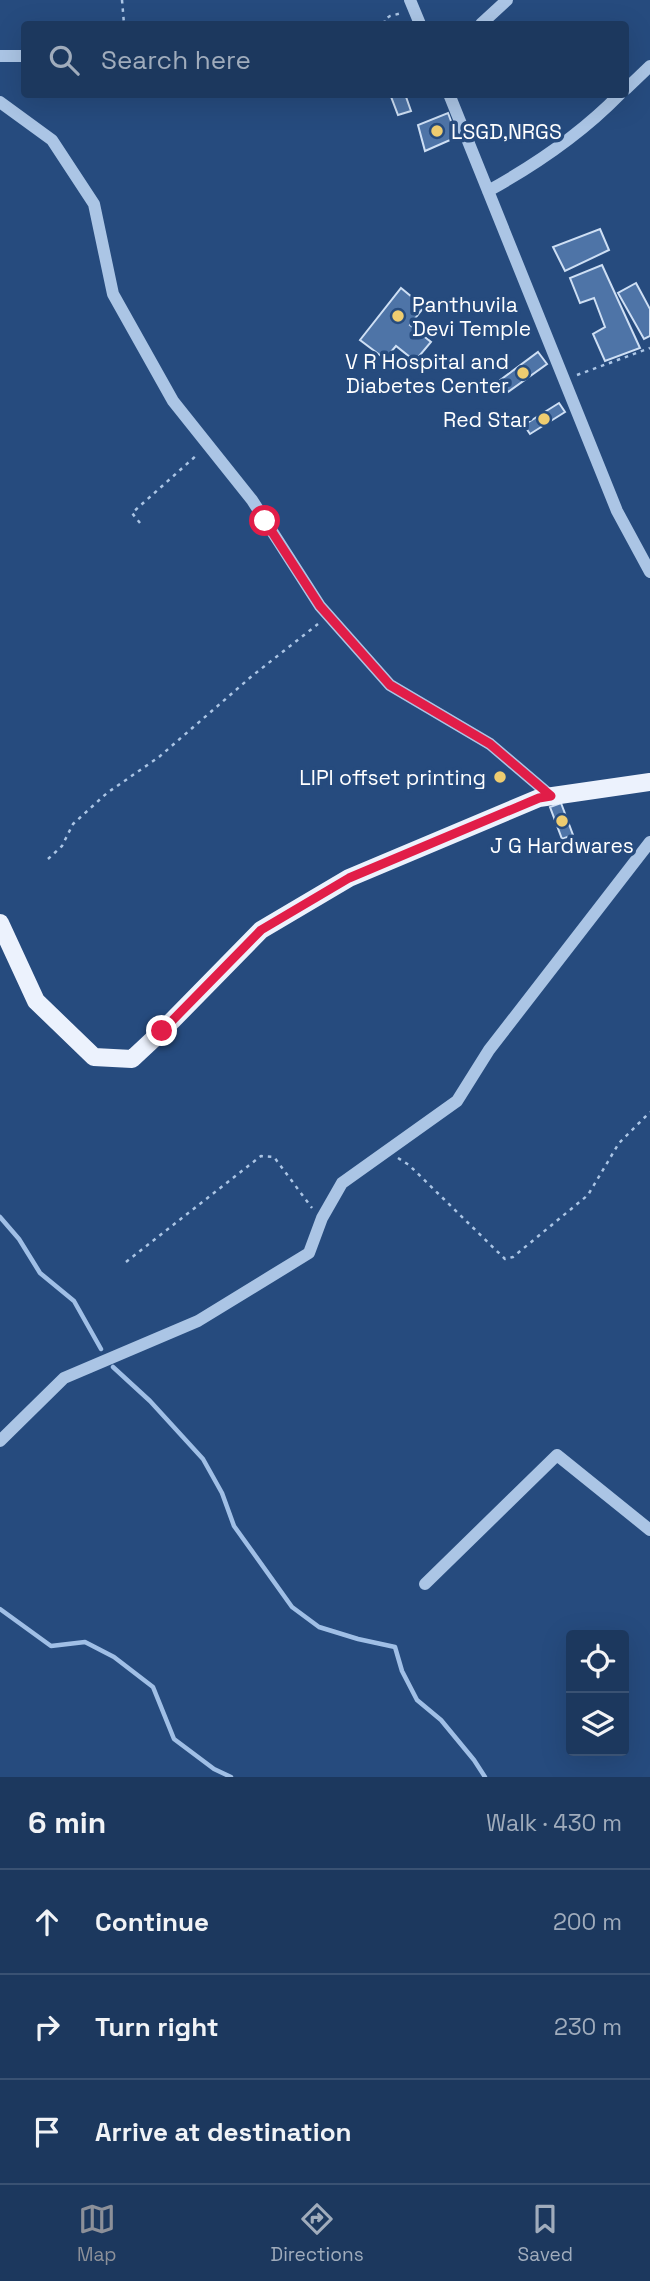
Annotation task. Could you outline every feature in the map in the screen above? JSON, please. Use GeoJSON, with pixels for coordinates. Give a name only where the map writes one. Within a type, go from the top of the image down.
{"type":"FeatureCollection","features":[{"type":"Feature","properties":{"kind":"main road"},"geometry":{"type":"LineString","coordinates":[[0,923],[36,1001],[93,1057],[132,1059],[261,930],[349,878],[539,798],[650,782]]}},
{"type":"Feature","properties":{"kind":"street"},"geometry":{"type":"LineString","coordinates":[[484,21],[507,0]]}},
{"type":"Feature","properties":{"kind":"street"},"geometry":{"type":"LineString","coordinates":[[0,56],[21,57]]}},
{"type":"Feature","properties":{"kind":"street"},"geometry":{"type":"LineString","coordinates":[[629,85],[650,66]]}},
{"type":"Feature","properties":{"kind":"street"},"geometry":{"type":"LineString","coordinates":[[451,98],[617,510],[650,572]]}},
{"type":"Feature","properties":{"kind":"street"},"geometry":{"type":"LineString","coordinates":[[488,191],[553,152],[582,130],[616,98]]}},
{"type":"Feature","properties":{"kind":"street"},"geometry":{"type":"LineString","coordinates":[[0,102],[52,140],[94,204],[113,294],[173,401],[252,500],[328,614],[390,685],[490,744],[551,796]]}},
{"type":"Feature","properties":{"kind":"street"},"geometry":{"type":"LineString","coordinates":[[0,1441],[64,1378],[198,1321],[309,1253],[322,1218],[342,1183],[457,1101],[489,1050],[650,842]]}},
{"type":"Feature","properties":{"kind":"street"},"geometry":{"type":"LineString","coordinates":[[425,1584],[557,1455],[650,1530]]}},
{"type":"Feature","properties":{"kind":"path"},"geometry":{"type":"LineString","coordinates":[[122,0],[124,21]]}},
{"type":"Feature","properties":{"kind":"path"},"geometry":{"type":"LineString","coordinates":[[384,21],[412,5]]}},
{"type":"Feature","properties":{"kind":"path"},"geometry":{"type":"LineString","coordinates":[[564,379],[650,348]]}},
{"type":"Feature","properties":{"kind":"path"},"geometry":{"type":"LineString","coordinates":[[140,523],[132,513],[209,446]]}},
{"type":"Feature","properties":{"kind":"path"},"geometry":{"type":"LineString","coordinates":[[48,859],[62,846],[73,824],[107,793],[159,757],[231,693],[328,614]]}},
{"type":"Feature","properties":{"kind":"path"},"geometry":{"type":"LineString","coordinates":[[388,1150],[410,1165],[505,1259],[513,1257],[587,1195],[619,1143],[650,1112]]}},
{"type":"Feature","properties":{"kind":"path"},"geometry":{"type":"LineString","coordinates":[[126,1262],[261,1156],[274,1157],[305,1202],[322,1218]]}},
{"type":"Feature","properties":{"kind":"building"},"geometry":{"type":"Polygon","coordinates":[[[392,98],[406,98],[411,111],[398,115],[392,98]]]}},
{"type":"Feature","properties":{"kind":"building"},"geometry":{"type":"Polygon","coordinates":[[[392,98],[406,98],[411,111],[398,115],[392,98]]]}},
{"type":"Feature","properties":{"kind":"building","name":"LSGD,NRGS"},"geometry":{"type":"Polygon","coordinates":[[[448,113],[457,137],[425,151],[418,125],[448,113]]]}},
{"type":"Feature","properties":{"kind":"building"},"geometry":{"type":"Polygon","coordinates":[[[600,229],[609,250],[565,271],[553,247],[600,229]]]}},
{"type":"Feature","properties":{"kind":"building"},"geometry":{"type":"Polygon","coordinates":[[[602,265],[640,348],[605,361],[593,334],[605,327],[594,298],[580,303],[570,278],[602,265]]]}},
{"type":"Feature","properties":{"kind":"building"},"geometry":{"type":"Polygon","coordinates":[[[602,265],[640,348],[605,361],[593,334],[605,327],[594,298],[580,303],[570,278],[602,265]]]}},
{"type":"Feature","properties":{"kind":"building"},"geometry":{"type":"Polygon","coordinates":[[[636,283],[650,309],[650,336],[644,339],[618,293],[636,283]]]}},
{"type":"Feature","properties":{"kind":"building"},"geometry":{"type":"Polygon","coordinates":[[[636,283],[650,309],[650,336],[644,339],[618,293],[636,283]]]}},
{"type":"Feature","properties":{"kind":"building","name":"Panthuvila Devi Temple"},"geometry":{"type":"Polygon","coordinates":[[[401,288],[424,307],[410,325],[431,342],[415,361],[396,346],[385,359],[360,340],[401,288]]]}},
{"type":"Feature","properties":{"kind":"building","name":"V R Hospital and Diabetes Center"},"geometry":{"type":"Polygon","coordinates":[[[538,352],[547,364],[508,392],[499,381],[538,352]]]}},
{"type":"Feature","properties":{"kind":"building","name":"V R Hospital and Diabetes Center"},"geometry":{"type":"Polygon","coordinates":[[[538,352],[547,364],[508,392],[499,381],[538,352]]]}},
{"type":"Feature","properties":{"kind":"building","name":"Red Star"},"geometry":{"type":"Polygon","coordinates":[[[559,403],[565,412],[530,434],[524,425],[559,403]]]}},
{"type":"Feature","properties":{"kind":"building","name":"J G Hardwares"},"geometry":{"type":"Polygon","coordinates":[[[561,803],[573,835],[562,839],[550,807],[561,803]]]}},
{"type":"Feature","properties":{"kind":"waterway"},"geometry":{"type":"LineString","coordinates":[[0,1217],[19,1239],[40,1273],[74,1301],[101,1349]]}},
{"type":"Feature","properties":{"kind":"waterway"},"geometry":{"type":"LineString","coordinates":[[113,1367],[150,1401],[203,1459],[222,1493],[234,1526],[292,1607],[319,1627],[395,1647],[402,1671],[417,1700],[441,1720],[485,1777]]}},
{"type":"Feature","properties":{"kind":"waterway"},"geometry":{"type":"LineString","coordinates":[[0,1609],[51,1646],[85,1642],[114,1657],[153,1687],[174,1739],[214,1769],[231,1777]]}},
{"type":"Feature","properties":{"kind":"place","name":"LSGD,NRGS"},"geometry":{"type":"Point","coordinates":[437,131]}},
{"type":"Feature","properties":{"kind":"place","name":"Panthuvila Devi Temple"},"geometry":{"type":"Point","coordinates":[398,316]}},
{"type":"Feature","properties":{"kind":"place","name":"V R Hospital and Diabetes Center"},"geometry":{"type":"Point","coordinates":[523,373]}},
{"type":"Feature","properties":{"kind":"place","name":"Red Star"},"geometry":{"type":"Point","coordinates":[544,419]}},
{"type":"Feature","properties":{"kind":"place","name":"LIPI offset printing"},"geometry":{"type":"Point","coordinates":[500,777]}},
{"type":"Feature","properties":{"kind":"place","name":"J G Hardwares"},"geometry":{"type":"Point","coordinates":[562,821]}},
{"type":"Feature","properties":{"kind":"route"},"geometry":{"type":"LineString","coordinates":[[162,1031],[261,930],[349,878],[539,798],[551,796],[490,744],[390,685],[320,606],[265,521]]}}]}
